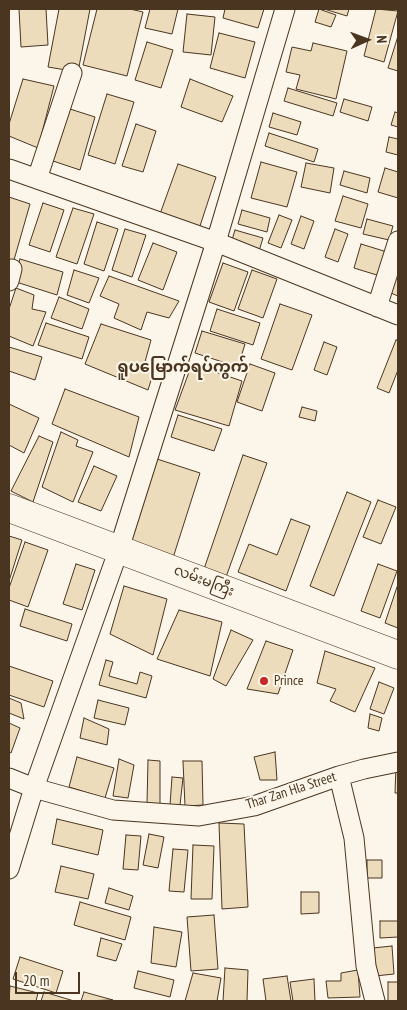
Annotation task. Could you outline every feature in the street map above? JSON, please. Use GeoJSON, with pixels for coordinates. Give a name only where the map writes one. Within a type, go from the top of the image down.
{"type":"FeatureCollection","features":[{"type":"Feature","properties":{"kind":"main road","name":"လမ်းမကြီး"},"geometry":{"type":"LineString","coordinates":[[9,508],[398,655]]}},
{"type":"Feature","properties":{"kind":"street"},"geometry":{"type":"LineString","coordinates":[[9,868],[34,788],[119,549],[216,242],[285,9]]}},
{"type":"Feature","properties":{"kind":"street"},"geometry":{"type":"LineString","coordinates":[[37,179],[72,73]]}},
{"type":"Feature","properties":{"kind":"street"},"geometry":{"type":"LineString","coordinates":[[9,169],[216,242],[398,315]]}},
{"type":"Feature","properties":{"kind":"street"},"geometry":{"type":"LineString","coordinates":[[377,307],[398,241]]}},
{"type":"Feature","properties":{"kind":"street","name":"Thar Zan Hla Street"},"geometry":{"type":"LineString","coordinates":[[9,778],[34,788],[113,810],[199,816],[254,806],[340,776],[398,762]]}},
{"type":"Feature","properties":{"kind":"street"},"geometry":{"type":"LineString","coordinates":[[340,776],[354,838],[366,966],[375,1001]]}},
{"type":"Feature","properties":{"kind":"building"},"geometry":{"type":"Polygon","coordinates":[[[19,9],[46,9],[48,45],[21,47],[19,9]]]}},
{"type":"Feature","properties":{"kind":"building"},"geometry":{"type":"Polygon","coordinates":[[[59,9],[90,9],[78,72],[48,67],[59,9]]]}},
{"type":"Feature","properties":{"kind":"building"},"geometry":{"type":"Polygon","coordinates":[[[97,9],[130,9],[143,12],[127,76],[83,65],[97,9]]]}},
{"type":"Feature","properties":{"kind":"building"},"geometry":{"type":"Polygon","coordinates":[[[150,9],[178,9],[172,34],[145,28],[150,9]]]}},
{"type":"Feature","properties":{"kind":"building"},"geometry":{"type":"Polygon","coordinates":[[[225,9],[264,9],[258,28],[223,18],[225,9]]]}},
{"type":"Feature","properties":{"kind":"building"},"geometry":{"type":"Polygon","coordinates":[[[319,9],[336,15],[331,27],[315,22],[319,9]]]}},
{"type":"Feature","properties":{"kind":"building"},"geometry":{"type":"Polygon","coordinates":[[[324,9],[349,9],[347,16],[324,9]]]}},
{"type":"Feature","properties":{"kind":"building"},"geometry":{"type":"Polygon","coordinates":[[[376,9],[398,11],[384,62],[364,56],[376,9]]]}},
{"type":"Feature","properties":{"kind":"building"},"geometry":{"type":"Polygon","coordinates":[[[187,14],[215,17],[211,55],[183,52],[187,14]]]}},
{"type":"Feature","properties":{"kind":"building"},"geometry":{"type":"Polygon","coordinates":[[[219,33],[255,42],[245,78],[210,68],[219,33]]]}},
{"type":"Feature","properties":{"kind":"building"},"geometry":{"type":"Polygon","coordinates":[[[398,36],[398,71],[388,68],[398,36]]]}},
{"type":"Feature","properties":{"kind":"building"},"geometry":{"type":"Polygon","coordinates":[[[147,42],[173,50],[161,88],[135,80],[147,42]]]}},
{"type":"Feature","properties":{"kind":"building"},"geometry":{"type":"Polygon","coordinates":[[[313,43],[347,51],[336,99],[296,89],[300,75],[286,72],[292,47],[311,51],[313,43]]]}},
{"type":"Feature","properties":{"kind":"building"},"geometry":{"type":"Polygon","coordinates":[[[23,79],[54,86],[38,148],[9,136],[9,124],[23,79]]]}},
{"type":"Feature","properties":{"kind":"building"},"geometry":{"type":"Polygon","coordinates":[[[190,79],[233,96],[222,122],[181,107],[190,79]]]}},
{"type":"Feature","properties":{"kind":"building"},"geometry":{"type":"Polygon","coordinates":[[[288,88],[337,103],[333,116],[284,101],[288,88]]]}},
{"type":"Feature","properties":{"kind":"building"},"geometry":{"type":"Polygon","coordinates":[[[107,94],[134,102],[115,164],[88,155],[107,94]]]}},
{"type":"Feature","properties":{"kind":"building"},"geometry":{"type":"Polygon","coordinates":[[[344,99],[372,107],[368,121],[340,112],[344,99]]]}},
{"type":"Feature","properties":{"kind":"building"},"geometry":{"type":"Polygon","coordinates":[[[70,109],[95,117],[80,170],[53,161],[70,109]]]}},
{"type":"Feature","properties":{"kind":"building"},"geometry":{"type":"Polygon","coordinates":[[[395,112],[398,113],[398,127],[391,125],[395,112]]]}},
{"type":"Feature","properties":{"kind":"building"},"geometry":{"type":"Polygon","coordinates":[[[273,113],[301,122],[297,135],[269,127],[273,113]]]}},
{"type":"Feature","properties":{"kind":"building"},"geometry":{"type":"Polygon","coordinates":[[[136,124],[156,131],[143,172],[122,166],[136,124]]]}},
{"type":"Feature","properties":{"kind":"building"},"geometry":{"type":"Polygon","coordinates":[[[269,133],[318,149],[314,162],[265,146],[269,133]]]}},
{"type":"Feature","properties":{"kind":"building"},"geometry":{"type":"Polygon","coordinates":[[[389,137],[398,139],[398,155],[386,152],[389,137]]]}},
{"type":"Feature","properties":{"kind":"building"},"geometry":{"type":"Polygon","coordinates":[[[261,162],[297,172],[287,207],[251,198],[261,162]]]}},
{"type":"Feature","properties":{"kind":"building"},"geometry":{"type":"Polygon","coordinates":[[[306,163],[334,168],[330,193],[301,187],[306,163]]]}},
{"type":"Feature","properties":{"kind":"building"},"geometry":{"type":"Polygon","coordinates":[[[178,164],[216,177],[199,229],[160,214],[178,164]]]}},
{"type":"Feature","properties":{"kind":"building"},"geometry":{"type":"Polygon","coordinates":[[[385,168],[398,172],[398,198],[378,192],[385,168]]]}},
{"type":"Feature","properties":{"kind":"building"},"geometry":{"type":"Polygon","coordinates":[[[344,171],[370,178],[367,193],[340,185],[344,171]]]}},
{"type":"Feature","properties":{"kind":"building"},"geometry":{"type":"Polygon","coordinates":[[[343,196],[368,204],[361,228],[335,221],[343,196]]]}},
{"type":"Feature","properties":{"kind":"building"},"geometry":{"type":"Polygon","coordinates":[[[9,197],[30,204],[14,260],[9,259],[9,197]]]}},
{"type":"Feature","properties":{"kind":"building"},"geometry":{"type":"Polygon","coordinates":[[[43,203],[64,210],[50,252],[29,245],[43,203]]]}},
{"type":"Feature","properties":{"kind":"building"},"geometry":{"type":"Polygon","coordinates":[[[73,208],[94,214],[77,264],[56,257],[73,208]]]}},
{"type":"Feature","properties":{"kind":"building"},"geometry":{"type":"Polygon","coordinates":[[[242,210],[270,218],[267,232],[238,224],[242,210]]]}},
{"type":"Feature","properties":{"kind":"building"},"geometry":{"type":"Polygon","coordinates":[[[279,215],[292,220],[281,248],[268,243],[279,215]]]}},
{"type":"Feature","properties":{"kind":"building"},"geometry":{"type":"Polygon","coordinates":[[[301,216],[314,221],[304,249],[291,244],[301,216]]]}},
{"type":"Feature","properties":{"kind":"building"},"geometry":{"type":"Polygon","coordinates":[[[367,219],[393,226],[389,240],[363,234],[367,219]]]}},
{"type":"Feature","properties":{"kind":"building"},"geometry":{"type":"Polygon","coordinates":[[[97,222],[118,229],[104,271],[84,264],[97,222]]]}},
{"type":"Feature","properties":{"kind":"building"},"geometry":{"type":"Polygon","coordinates":[[[125,229],[146,235],[132,277],[112,270],[125,229]]]}},
{"type":"Feature","properties":{"kind":"building"},"geometry":{"type":"Polygon","coordinates":[[[335,229],[348,234],[338,262],[325,257],[335,229]]]}},
{"type":"Feature","properties":{"kind":"building"},"geometry":{"type":"Polygon","coordinates":[[[235,230],[263,238],[259,251],[231,243],[235,230]]]}},
{"type":"Feature","properties":{"kind":"building"},"geometry":{"type":"Polygon","coordinates":[[[153,243],[177,252],[163,290],[138,280],[153,243]]]}},
{"type":"Feature","properties":{"kind":"building"},"geometry":{"type":"Polygon","coordinates":[[[361,244],[387,252],[380,276],[354,268],[361,244]]]}},
{"type":"Feature","properties":{"kind":"building"},"geometry":{"type":"Polygon","coordinates":[[[20,259],[63,272],[57,295],[13,281],[20,259]]]}},
{"type":"Feature","properties":{"kind":"building"},"geometry":{"type":"Polygon","coordinates":[[[223,263],[248,272],[234,311],[209,302],[223,263]]]}},
{"type":"Feature","properties":{"kind":"building"},"geometry":{"type":"Polygon","coordinates":[[[74,270],[99,278],[89,303],[67,295],[74,270]]]}},
{"type":"Feature","properties":{"kind":"building"},"geometry":{"type":"Polygon","coordinates":[[[252,270],[277,279],[263,318],[238,309],[252,270]]]}},
{"type":"Feature","properties":{"kind":"building"},"geometry":{"type":"Polygon","coordinates":[[[398,271],[398,296],[391,293],[398,271]]]}},
{"type":"Feature","properties":{"kind":"building"},"geometry":{"type":"Polygon","coordinates":[[[109,276],[179,301],[169,318],[147,312],[141,330],[114,318],[119,304],[100,296],[109,276]]]}},
{"type":"Feature","properties":{"kind":"building"},"geometry":{"type":"Polygon","coordinates":[[[16,288],[34,295],[32,309],[46,312],[33,346],[9,336],[9,309],[16,288]]]}},
{"type":"Feature","properties":{"kind":"building"},"geometry":{"type":"Polygon","coordinates":[[[59,297],[89,309],[82,329],[51,318],[59,297]]]}},
{"type":"Feature","properties":{"kind":"building"},"geometry":{"type":"Polygon","coordinates":[[[280,304],[312,315],[292,370],[261,359],[280,304]]]}},
{"type":"Feature","properties":{"kind":"building"},"geometry":{"type":"Polygon","coordinates":[[[217,309],[260,323],[253,345],[210,331],[217,309]]]}},
{"type":"Feature","properties":{"kind":"building"},"geometry":{"type":"Polygon","coordinates":[[[46,323],[89,337],[82,359],[38,345],[46,323]]]}},
{"type":"Feature","properties":{"kind":"building"},"geometry":{"type":"Polygon","coordinates":[[[101,324],[151,340],[143,369],[153,374],[148,390],[85,364],[101,324]]]}},
{"type":"Feature","properties":{"kind":"building"},"geometry":{"type":"Polygon","coordinates":[[[202,331],[245,344],[238,367],[195,353],[202,331]]]}},
{"type":"Feature","properties":{"kind":"building"},"geometry":{"type":"Polygon","coordinates":[[[396,340],[398,341],[398,370],[389,393],[377,388],[396,340]]]}},
{"type":"Feature","properties":{"kind":"building"},"geometry":{"type":"Polygon","coordinates":[[[324,342],[337,347],[327,375],[314,370],[324,342]]]}},
{"type":"Feature","properties":{"kind":"building"},"geometry":{"type":"Polygon","coordinates":[[[9,347],[42,357],[35,380],[9,371],[9,347]]]}},
{"type":"Feature","properties":{"kind":"building"},"geometry":{"type":"Polygon","coordinates":[[[192,364],[242,381],[229,426],[175,410],[192,364]]]}},
{"type":"Feature","properties":{"kind":"building"},"geometry":{"type":"Polygon","coordinates":[[[250,364],[275,373],[262,411],[237,402],[250,364]]]}},
{"type":"Feature","properties":{"kind":"building"},"geometry":{"type":"Polygon","coordinates":[[[65,389],[139,417],[129,457],[52,424],[65,389]]]}},
{"type":"Feature","properties":{"kind":"building"},"geometry":{"type":"Polygon","coordinates":[[[9,404],[39,418],[24,453],[9,445],[9,404]]]}},
{"type":"Feature","properties":{"kind":"building"},"geometry":{"type":"Polygon","coordinates":[[[302,407],[317,411],[315,421],[299,417],[302,407]]]}},
{"type":"Feature","properties":{"kind":"building"},"geometry":{"type":"Polygon","coordinates":[[[178,415],[222,429],[214,451],[171,437],[178,415]]]}},
{"type":"Feature","properties":{"kind":"building"},"geometry":{"type":"Polygon","coordinates":[[[61,432],[78,440],[76,446],[93,452],[73,502],[42,487],[61,432]]]}},
{"type":"Feature","properties":{"kind":"building"},"geometry":{"type":"Polygon","coordinates":[[[39,436],[53,442],[33,502],[11,491],[39,436]]]}},
{"type":"Feature","properties":{"kind":"building"},"geometry":{"type":"Polygon","coordinates":[[[243,455],[267,463],[226,577],[204,569],[243,455]]]}},
{"type":"Feature","properties":{"kind":"building"},"geometry":{"type":"Polygon","coordinates":[[[154,458],[200,473],[172,561],[124,545],[154,458]]]}},
{"type":"Feature","properties":{"kind":"building"},"geometry":{"type":"Polygon","coordinates":[[[94,466],[117,476],[101,511],[78,502],[94,466]]]}},
{"type":"Feature","properties":{"kind":"building"},"geometry":{"type":"Polygon","coordinates":[[[347,492],[371,502],[334,596],[310,586],[347,492]]]}},
{"type":"Feature","properties":{"kind":"building"},"geometry":{"type":"Polygon","coordinates":[[[378,500],[396,507],[381,544],[363,537],[378,500]]]}},
{"type":"Feature","properties":{"kind":"building"},"geometry":{"type":"Polygon","coordinates":[[[291,519],[310,526],[286,591],[238,572],[249,544],[277,555],[291,519]]]}},
{"type":"Feature","properties":{"kind":"building"},"geometry":{"type":"Polygon","coordinates":[[[9,536],[22,540],[9,581],[9,536]]]}},
{"type":"Feature","properties":{"kind":"building"},"geometry":{"type":"Polygon","coordinates":[[[25,542],[48,550],[28,607],[9,600],[9,588],[25,542]]]}},
{"type":"Feature","properties":{"kind":"building"},"geometry":{"type":"Polygon","coordinates":[[[76,564],[95,570],[82,610],[63,604],[76,564]]]}},
{"type":"Feature","properties":{"kind":"building"},"geometry":{"type":"Polygon","coordinates":[[[378,564],[397,571],[380,618],[361,611],[378,564]]]}},
{"type":"Feature","properties":{"kind":"building"},"geometry":{"type":"Polygon","coordinates":[[[398,584],[398,628],[385,623],[398,584]]]}},
{"type":"Feature","properties":{"kind":"building"},"geometry":{"type":"Polygon","coordinates":[[[124,586],[167,599],[153,655],[110,634],[124,586]]]}},
{"type":"Feature","properties":{"kind":"building"},"geometry":{"type":"Polygon","coordinates":[[[25,609],[72,624],[67,641],[20,626],[25,609]]]}},
{"type":"Feature","properties":{"kind":"building"},"geometry":{"type":"Polygon","coordinates":[[[179,610],[222,622],[210,676],[157,659],[179,610]]]}},
{"type":"Feature","properties":{"kind":"building"},"geometry":{"type":"Polygon","coordinates":[[[231,630],[253,640],[226,686],[213,679],[231,630]]]}},
{"type":"Feature","properties":{"kind":"building"},"geometry":{"type":"Polygon","coordinates":[[[266,641],[293,650],[278,694],[247,689],[266,641]]]}},
{"type":"Feature","properties":{"kind":"building"},"geometry":{"type":"Polygon","coordinates":[[[325,651],[375,668],[355,712],[330,701],[336,689],[317,683],[325,651]]]}},
{"type":"Feature","properties":{"kind":"building"},"geometry":{"type":"Polygon","coordinates":[[[106,660],[113,662],[109,676],[137,684],[140,672],[152,676],[146,698],[99,685],[106,660]]]}},
{"type":"Feature","properties":{"kind":"building"},"geometry":{"type":"Polygon","coordinates":[[[9,666],[53,681],[44,707],[9,695],[9,666]]]}},
{"type":"Feature","properties":{"kind":"building"},"geometry":{"type":"Polygon","coordinates":[[[379,682],[394,688],[384,714],[370,709],[379,682]]]}},
{"type":"Feature","properties":{"kind":"building"},"geometry":{"type":"Polygon","coordinates":[[[9,698],[21,703],[24,719],[9,713],[9,698]]]}},
{"type":"Feature","properties":{"kind":"building"},"geometry":{"type":"Polygon","coordinates":[[[98,700],[129,708],[125,725],[94,718],[98,700]]]}},
{"type":"Feature","properties":{"kind":"building"},"geometry":{"type":"Polygon","coordinates":[[[370,714],[382,718],[379,731],[368,728],[370,714]]]}},
{"type":"Feature","properties":{"kind":"building"},"geometry":{"type":"Polygon","coordinates":[[[84,718],[109,729],[107,745],[80,738],[84,718]]]}},
{"type":"Feature","properties":{"kind":"building"},"geometry":{"type":"Polygon","coordinates":[[[9,723],[20,728],[11,753],[9,752],[9,723]]]}},
{"type":"Feature","properties":{"kind":"building"},"geometry":{"type":"Polygon","coordinates":[[[275,752],[277,780],[260,780],[254,757],[275,752]]]}},
{"type":"Feature","properties":{"kind":"building"},"geometry":{"type":"Polygon","coordinates":[[[77,757],[114,768],[105,798],[69,787],[77,757]]]}},
{"type":"Feature","properties":{"kind":"building"},"geometry":{"type":"Polygon","coordinates":[[[119,759],[134,765],[128,798],[113,796],[119,759]]]}},
{"type":"Feature","properties":{"kind":"building"},"geometry":{"type":"Polygon","coordinates":[[[148,760],[160,761],[160,805],[147,804],[148,760]]]}},
{"type":"Feature","properties":{"kind":"building"},"geometry":{"type":"Polygon","coordinates":[[[183,761],[202,761],[203,805],[185,806],[183,761]]]}},
{"type":"Feature","properties":{"kind":"building"},"geometry":{"type":"Polygon","coordinates":[[[396,766],[398,767],[398,793],[395,793],[396,766]]]}},
{"type":"Feature","properties":{"kind":"building"},"geometry":{"type":"Polygon","coordinates":[[[172,777],[183,778],[180,805],[170,805],[172,777]]]}},
{"type":"Feature","properties":{"kind":"building"},"geometry":{"type":"Polygon","coordinates":[[[57,819],[103,830],[98,855],[52,844],[57,819]]]}},
{"type":"Feature","properties":{"kind":"building"},"geometry":{"type":"Polygon","coordinates":[[[219,823],[244,824],[248,907],[222,909],[219,823]]]}},
{"type":"Feature","properties":{"kind":"building"},"geometry":{"type":"Polygon","coordinates":[[[149,834],[164,837],[158,868],[143,865],[149,834]]]}},
{"type":"Feature","properties":{"kind":"building"},"geometry":{"type":"Polygon","coordinates":[[[126,835],[141,836],[138,870],[123,869],[126,835]]]}},
{"type":"Feature","properties":{"kind":"building"},"geometry":{"type":"Polygon","coordinates":[[[193,845],[214,846],[212,899],[191,899],[193,845]]]}},
{"type":"Feature","properties":{"kind":"building"},"geometry":{"type":"Polygon","coordinates":[[[173,849],[188,850],[184,892],[169,891],[173,849]]]}},
{"type":"Feature","properties":{"kind":"building"},"geometry":{"type":"Polygon","coordinates":[[[367,860],[382,860],[382,878],[367,878],[367,860]]]}},
{"type":"Feature","properties":{"kind":"building"},"geometry":{"type":"Polygon","coordinates":[[[61,866],[94,874],[88,899],[55,892],[61,866]]]}},
{"type":"Feature","properties":{"kind":"building"},"geometry":{"type":"Polygon","coordinates":[[[109,888],[133,896],[129,910],[105,903],[109,888]]]}},
{"type":"Feature","properties":{"kind":"building"},"geometry":{"type":"Polygon","coordinates":[[[301,892],[319,892],[319,913],[301,914],[301,892]]]}},
{"type":"Feature","properties":{"kind":"building"},"geometry":{"type":"Polygon","coordinates":[[[80,902],[131,917],[125,940],[74,925],[80,902]]]}},
{"type":"Feature","properties":{"kind":"building"},"geometry":{"type":"Polygon","coordinates":[[[214,915],[218,969],[191,971],[187,917],[214,915]]]}},
{"type":"Feature","properties":{"kind":"building"},"geometry":{"type":"Polygon","coordinates":[[[380,921],[398,921],[398,937],[380,938],[380,921]]]}},
{"type":"Feature","properties":{"kind":"building"},"geometry":{"type":"Polygon","coordinates":[[[154,927],[182,932],[176,967],[151,963],[154,927]]]}},
{"type":"Feature","properties":{"kind":"building"},"geometry":{"type":"Polygon","coordinates":[[[101,938],[122,944],[116,961],[97,956],[101,938]]]}},
{"type":"Feature","properties":{"kind":"building"},"geometry":{"type":"Polygon","coordinates":[[[392,946],[394,974],[375,976],[373,948],[392,946]]]}},
{"type":"Feature","properties":{"kind":"building"},"geometry":{"type":"Polygon","coordinates":[[[20,957],[63,971],[56,993],[13,979],[20,957]]]}},
{"type":"Feature","properties":{"kind":"building"},"geometry":{"type":"Polygon","coordinates":[[[225,968],[248,970],[247,1001],[223,1001],[225,968]]]}},
{"type":"Feature","properties":{"kind":"building"},"geometry":{"type":"Polygon","coordinates":[[[358,970],[360,997],[328,998],[326,981],[341,981],[341,973],[358,970]]]}},
{"type":"Feature","properties":{"kind":"building"},"geometry":{"type":"Polygon","coordinates":[[[138,971],[174,980],[170,997],[134,988],[138,971]]]}},
{"type":"Feature","properties":{"kind":"building"},"geometry":{"type":"Polygon","coordinates":[[[193,973],[221,978],[217,1001],[185,1001],[193,973]]]}},
{"type":"Feature","properties":{"kind":"building"},"geometry":{"type":"Polygon","coordinates":[[[287,976],[291,1001],[266,1001],[263,979],[287,976]]]}},
{"type":"Feature","properties":{"kind":"building"},"geometry":{"type":"Polygon","coordinates":[[[314,979],[315,1001],[293,1001],[290,982],[314,979]]]}},
{"type":"Feature","properties":{"kind":"building"},"geometry":{"type":"Polygon","coordinates":[[[388,982],[398,982],[398,1001],[388,1001],[388,982]]]}},
{"type":"Feature","properties":{"kind":"building"},"geometry":{"type":"Polygon","coordinates":[[[10,986],[38,993],[36,1001],[9,1001],[10,986]]]}},
{"type":"Feature","properties":{"kind":"building"},"geometry":{"type":"Polygon","coordinates":[[[44,992],[74,1001],[41,1001],[44,992]]]}},
{"type":"Feature","properties":{"kind":"building"},"geometry":{"type":"Polygon","coordinates":[[[84,992],[113,1000],[81,1001],[84,992]]]}},
{"type":"Feature","properties":{"kind":"place","name":"Prince"},"geometry":{"type":"Point","coordinates":[264,681]}},
{"type":"Feature","properties":{"kind":"district","name":"ရူပမြောက်ရပ်ကွက်"},"geometry":{"type":"Point","coordinates":[183,367]}}]}
